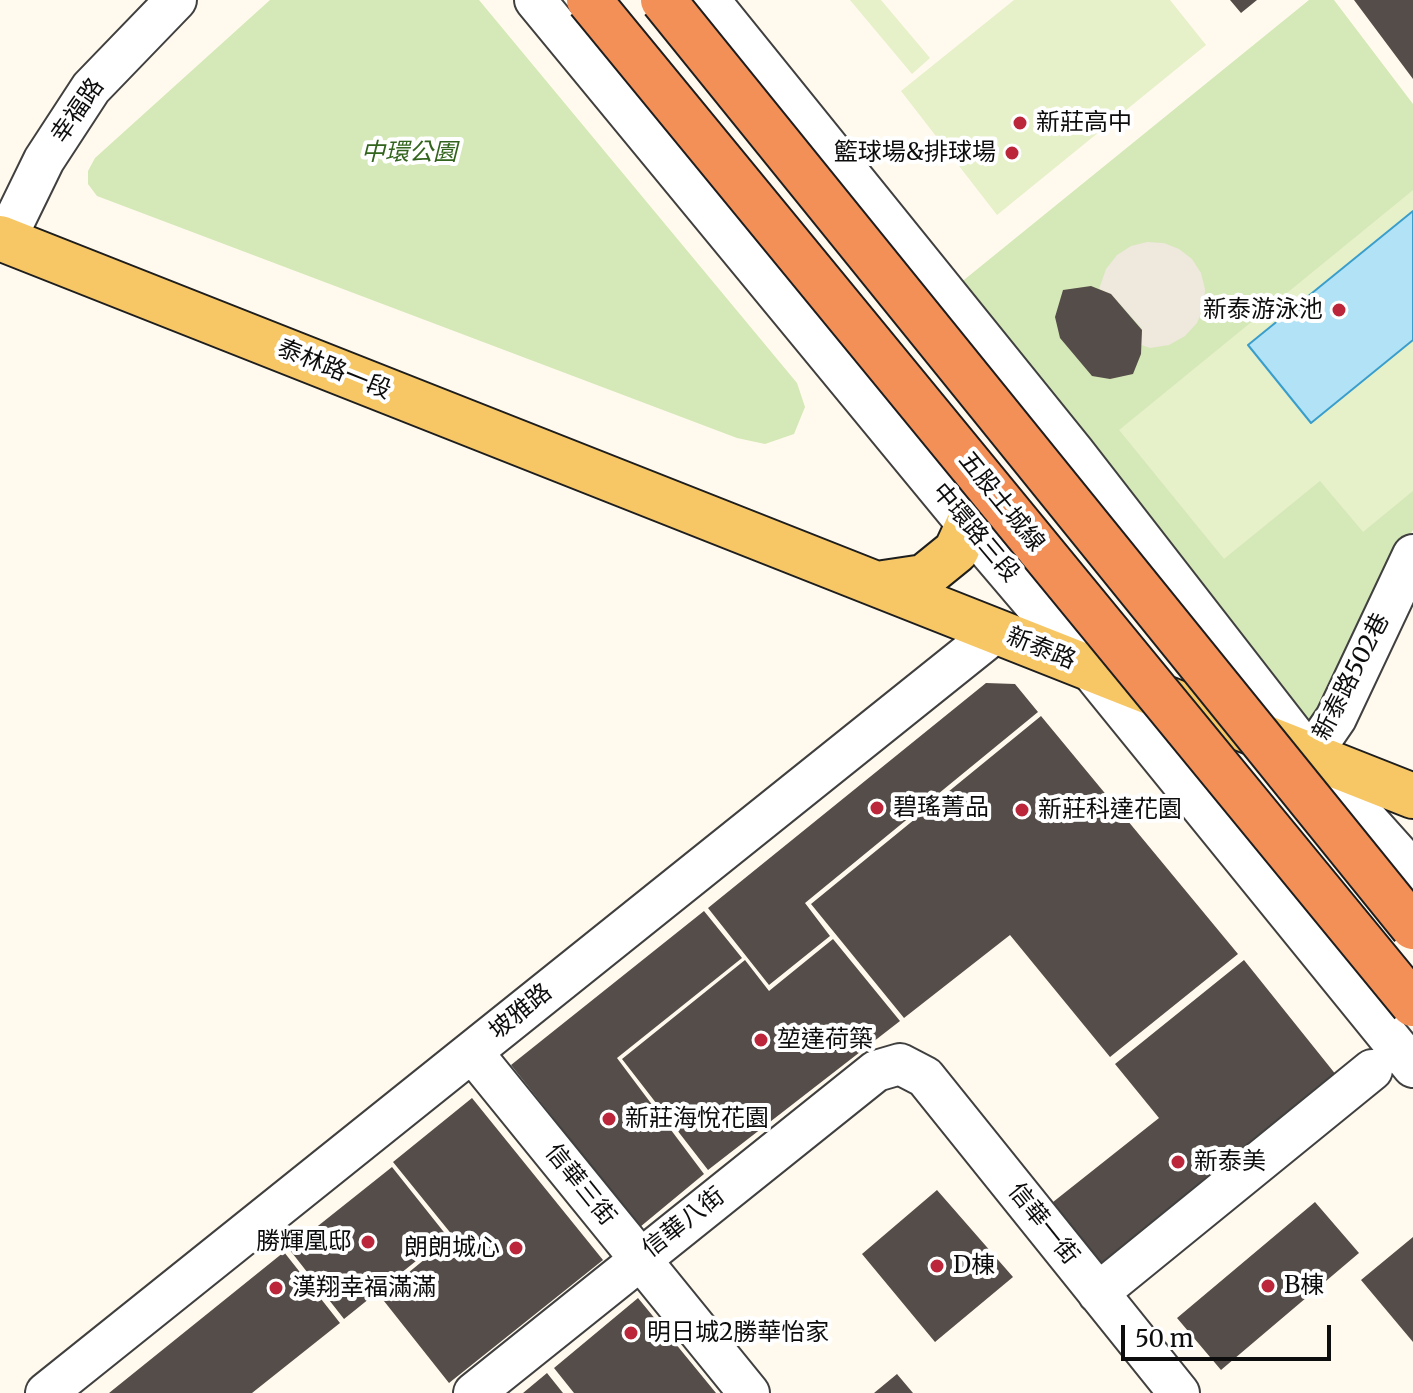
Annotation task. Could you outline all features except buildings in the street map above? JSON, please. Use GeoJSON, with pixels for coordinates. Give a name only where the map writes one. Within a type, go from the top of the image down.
{"type":"FeatureCollection","features":[{"type":"Feature","properties":{"kind":"highway","name":"五股土城線"},"geometry":{"type":"LineString","coordinates":[[589,0],[1413,1004]]}},
{"type":"Feature","properties":{"kind":"highway"},"geometry":{"type":"LineString","coordinates":[[663,0],[1413,927]]}},
{"type":"Feature","properties":{"kind":"main road","name":"泰林路一段"},"geometry":{"type":"LineString","coordinates":[[2,239],[669,501]]}},
{"type":"Feature","properties":{"kind":"main road","name":"新泰路"},"geometry":{"type":"LineString","coordinates":[[669,501],[1413,796]]}},
{"type":"Feature","properties":{"kind":"main road"},"geometry":{"type":"LineString","coordinates":[[877,584],[924,577],[956,551],[968,525]]}},
{"type":"Feature","properties":{"kind":"street","name":"幸福路"},"geometry":{"type":"LineString","coordinates":[[2,239],[44,160],[91,88],[176,0]]}},
{"type":"Feature","properties":{"kind":"street","name":"中環路三段"},"geometry":{"type":"LineString","coordinates":[[535,0],[1088,667],[1413,1067]]}},
{"type":"Feature","properties":{"kind":"street"},"geometry":{"type":"LineString","coordinates":[[709,0],[1074,452],[1310,756],[1413,871]]}},
{"type":"Feature","properties":{"kind":"street","name":"新泰路502巷"},"geometry":{"type":"LineString","coordinates":[[1310,756],[1336,718],[1413,555]]}},
{"type":"Feature","properties":{"kind":"street","name":"坡雅路"},"geometry":{"type":"LineString","coordinates":[[46,1393],[997,631]]}},
{"type":"Feature","properties":{"kind":"street","name":"信華三街"},"geometry":{"type":"LineString","coordinates":[[472,1052],[749,1393]]}},
{"type":"Feature","properties":{"kind":"street","name":"信華八街"},"geometry":{"type":"LineString","coordinates":[[474,1393],[876,1071],[900,1064]]}},
{"type":"Feature","properties":{"kind":"street","name":"信華一街"},"geometry":{"type":"LineString","coordinates":[[900,1064],[925,1077],[1179,1393]]}},
{"type":"Feature","properties":{"kind":"street"},"geometry":{"type":"LineString","coordinates":[[1098,1293],[1372,1070]]}},
{"type":"Feature","properties":{"kind":"green space","name":"中環公園"},"geometry":{"type":"Polygon","coordinates":[[[270,0],[479,0],[797,383],[805,407],[794,434],[765,444],[737,438],[97,196],[88,184],[88,171],[95,158],[270,0]]]}},
{"type":"Feature","properties":{"kind":"green space"},"geometry":{"type":"Polygon","coordinates":[[[850,0],[881,0],[930,58],[912,74],[850,0]]]}},
{"type":"Feature","properties":{"kind":"green space","name":"籃球場&排球場"},"geometry":{"type":"Polygon","coordinates":[[[1014,0],[1170,0],[1206,45],[997,215],[901,91],[1014,0]]]}},
{"type":"Feature","properties":{"kind":"green space"},"geometry":{"type":"Polygon","coordinates":[[[1309,0],[1334,0],[1413,104],[1413,530],[1384,579],[1319,733],[954,288],[1309,0]]]}},
{"type":"Feature","properties":{"kind":"green space","name":"新泰游泳池"},"geometry":{"type":"Polygon","coordinates":[[[1413,190],[1413,491],[1363,532],[1320,481],[1224,559],[1119,430],[1413,190]]]}},
{"type":"Feature","properties":{"kind":"shaded area"},"geometry":{"type":"Polygon","coordinates":[[[1147,242],[1164,243],[1192,259],[1201,273],[1205,289],[1204,306],[1197,323],[1185,336],[1169,345],[1150,348],[1141,345],[1142,329],[1111,294],[1099,289],[1106,269],[1117,255],[1131,246],[1147,242]]]}},
{"type":"Feature","properties":{"kind":"water"},"geometry":{"type":"Polygon","coordinates":[[[1413,211],[1413,340],[1311,423],[1248,345],[1413,211]]]}},
{"type":"Feature","properties":{"kind":"place","name":"新莊高中"},"geometry":{"type":"Point","coordinates":[1020,123]}},
{"type":"Feature","properties":{"kind":"place","name":"籃球場&排球場"},"geometry":{"type":"Point","coordinates":[1012,153]}},
{"type":"Feature","properties":{"kind":"place","name":"新泰游泳池"},"geometry":{"type":"Point","coordinates":[1339,310]}},
{"type":"Feature","properties":{"kind":"place","name":"碧瑤菁品"},"geometry":{"type":"Point","coordinates":[877,808]}},
{"type":"Feature","properties":{"kind":"place","name":"新莊科達花園"},"geometry":{"type":"Point","coordinates":[1022,810]}},
{"type":"Feature","properties":{"kind":"place","name":"堃達荷築"},"geometry":{"type":"Point","coordinates":[761,1040]}},
{"type":"Feature","properties":{"kind":"place","name":"新莊海悅花園"},"geometry":{"type":"Point","coordinates":[609,1119]}},
{"type":"Feature","properties":{"kind":"place","name":"新泰美"},"geometry":{"type":"Point","coordinates":[1178,1162]}},
{"type":"Feature","properties":{"kind":"place","name":"勝輝凰邸"},"geometry":{"type":"Point","coordinates":[368,1242]}},
{"type":"Feature","properties":{"kind":"place","name":"朗朗城心"},"geometry":{"type":"Point","coordinates":[516,1248]}},
{"type":"Feature","properties":{"kind":"place","name":"D棟"},"geometry":{"type":"Point","coordinates":[937,1266]}},
{"type":"Feature","properties":{"kind":"place","name":"B棟"},"geometry":{"type":"Point","coordinates":[1268,1286]}},
{"type":"Feature","properties":{"kind":"place","name":"漢翔幸福滿滿"},"geometry":{"type":"Point","coordinates":[276,1288]}},
{"type":"Feature","properties":{"kind":"place","name":"明日城2勝華怡家"},"geometry":{"type":"Point","coordinates":[631,1333]}}]}
